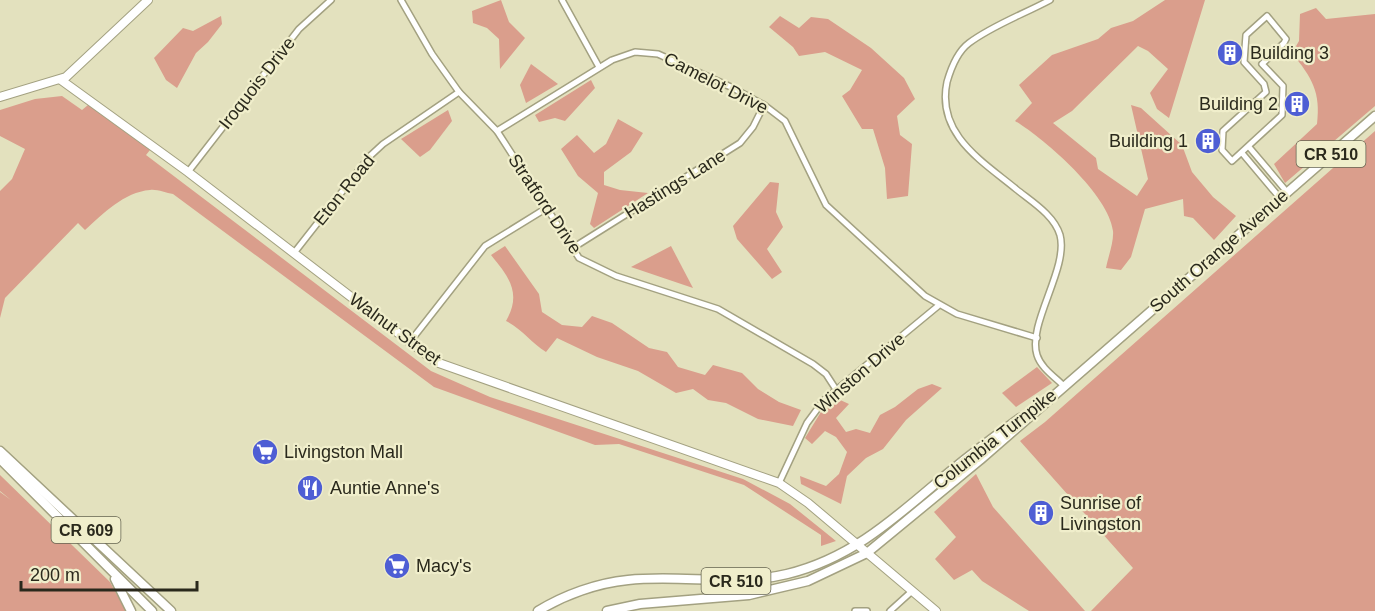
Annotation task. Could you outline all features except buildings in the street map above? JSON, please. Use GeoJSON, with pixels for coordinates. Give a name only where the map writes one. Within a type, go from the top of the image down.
{"type":"FeatureCollection","features":[{"type":"Feature","properties":{"kind":"main road","name":"South Orange Avenue"},"geometry":{"type":"LineString","coordinates":[[1064,386],[1375,116]]}},
{"type":"Feature","properties":{"kind":"main road","name":"Columbia Turnpike"},"geometry":{"type":"LineString","coordinates":[[538,611],[575,593],[628,580],[726,581],[787,574],[814,566],[858,546],[878,532],[986,444],[1064,386]]}},
{"type":"Feature","properties":{"kind":"main road","name":"Columbia Turnpike"},"geometry":{"type":"LineString","coordinates":[[607,611],[640,604],[758,593],[808,580],[867,553],[903,526],[1064,386]]}},
{"type":"Feature","properties":{"kind":"main road","name":"CR 609"},"geometry":{"type":"LineString","coordinates":[[0,451],[171,611]]}},
{"type":"Feature","properties":{"kind":"main road","name":"CR 609"},"geometry":{"type":"LineString","coordinates":[[0,459],[112,574],[152,611]]}},
{"type":"Feature","properties":{"kind":"main road"},"geometry":{"type":"LineString","coordinates":[[112,574],[131,611]]}},
{"type":"Feature","properties":{"kind":"street"},"geometry":{"type":"LineString","coordinates":[[0,97],[61,80],[148,0]]}},
{"type":"Feature","properties":{"kind":"street","name":"Iroquois Drive"},"geometry":{"type":"LineString","coordinates":[[188,172],[299,29],[331,0]]}},
{"type":"Feature","properties":{"kind":"street","name":"Stratford Drive"},"geometry":{"type":"LineString","coordinates":[[401,0],[432,54],[459,92],[496,131],[579,258],[597,269],[718,309],[813,364],[826,374],[837,391]]}},
{"type":"Feature","properties":{"kind":"street"},"geometry":{"type":"LineString","coordinates":[[562,0],[599,67]]}},
{"type":"Feature","properties":{"kind":"street"},"geometry":{"type":"LineString","coordinates":[[1050,0],[977,38],[963,48],[951,69],[945,97],[951,126],[963,144],[1048,216],[1060,236],[1060,255],[1036,348],[1041,363],[1064,386]]}},
{"type":"Feature","properties":{"kind":"street"},"geometry":{"type":"LineString","coordinates":[[1268,16],[1286,39],[1262,64],[1283,86],[1283,112],[1281,117],[1248,147],[1232,161],[1222,150],[1223,133],[1266,92],[1264,84],[1244,62],[1246,35],[1268,16]]}},
{"type":"Feature","properties":{"kind":"street","name":"Camelot Drive"},"geometry":{"type":"LineString","coordinates":[[496,131],[599,67],[624,55],[657,54],[764,105],[785,121],[826,205],[894,270],[938,306],[1037,338]]}},
{"type":"Feature","properties":{"kind":"street","name":"Walnut Street"},"geometry":{"type":"LineString","coordinates":[[61,80],[188,172],[436,362],[779,483],[808,502],[936,611]]}},
{"type":"Feature","properties":{"kind":"street","name":"Eton Road"},"geometry":{"type":"LineString","coordinates":[[294,253],[382,144],[459,92]]}},
{"type":"Feature","properties":{"kind":"street","name":"Hastings Lane"},"geometry":{"type":"LineString","coordinates":[[571,249],[740,143],[753,127],[764,105]]}},
{"type":"Feature","properties":{"kind":"street"},"geometry":{"type":"LineString","coordinates":[[1248,147],[1283,195]]}},
{"type":"Feature","properties":{"kind":"street"},"geometry":{"type":"LineString","coordinates":[[1242,153],[1283,195]]}},
{"type":"Feature","properties":{"kind":"street"},"geometry":{"type":"LineString","coordinates":[[409,343],[485,246],[545,208]]}},
{"type":"Feature","properties":{"kind":"street","name":"Winston Drive"},"geometry":{"type":"LineString","coordinates":[[779,483],[813,413],[938,306]]}},
{"type":"Feature","properties":{"kind":"street"},"geometry":{"type":"LineString","coordinates":[[890,611],[911,592]]}},
{"type":"Feature","properties":{"kind":"street"},"geometry":{"type":"LineString","coordinates":[[855,610],[867,611]]}},
{"type":"Feature","properties":{"kind":"shaded area"},"geometry":{"type":"Polygon","coordinates":[[[501,0],[509,22],[525,38],[500,69],[499,39],[487,28],[473,23],[472,11],[501,0]]]}},
{"type":"Feature","properties":{"kind":"shaded area"},"geometry":{"type":"Polygon","coordinates":[[[1165,0],[1205,0],[1169,118],[1157,109],[1150,93],[1168,69],[1148,51],[1138,46],[1072,111],[1053,123],[1096,158],[1098,169],[1137,196],[1148,179],[1131,105],[1141,108],[1182,145],[1192,172],[1213,197],[1236,216],[1214,240],[1193,218],[1184,216],[1183,199],[1145,209],[1131,257],[1121,270],[1106,268],[1113,235],[1109,217],[1100,201],[1074,169],[1028,129],[1015,121],[1032,103],[1019,85],[1052,55],[1098,39],[1111,28],[1133,21],[1165,0]]]}},
{"type":"Feature","properties":{"kind":"shaded area"},"geometry":{"type":"Polygon","coordinates":[[[1316,8],[1326,19],[1375,14],[1375,106],[1285,183],[1274,164],[1317,124],[1318,103],[1314,86],[1292,53],[1299,41],[1300,14],[1316,8]]]}},
{"type":"Feature","properties":{"kind":"shaded area"},"geometry":{"type":"Polygon","coordinates":[[[221,16],[222,24],[196,53],[177,88],[166,80],[154,58],[183,28],[193,31],[221,16]]]}},
{"type":"Feature","properties":{"kind":"shaded area"},"geometry":{"type":"Polygon","coordinates":[[[780,16],[799,28],[811,17],[828,19],[871,48],[904,78],[915,99],[897,116],[900,135],[912,144],[908,196],[887,199],[885,168],[873,129],[862,129],[842,96],[850,90],[862,70],[825,52],[799,56],[793,47],[769,27],[780,16]]]}},
{"type":"Feature","properties":{"kind":"shaded area"},"geometry":{"type":"Polygon","coordinates":[[[531,64],[558,84],[526,103],[520,85],[531,64]]]}},
{"type":"Feature","properties":{"kind":"shaded area"},"geometry":{"type":"Polygon","coordinates":[[[591,80],[595,88],[565,121],[555,118],[539,122],[535,115],[591,80]]]}},
{"type":"Feature","properties":{"kind":"shaded area"},"geometry":{"type":"Polygon","coordinates":[[[62,96],[82,110],[88,105],[150,150],[146,155],[431,371],[490,397],[743,479],[790,504],[836,541],[821,546],[821,535],[744,485],[619,444],[595,445],[434,387],[173,194],[153,190],[140,192],[114,205],[85,230],[78,223],[5,298],[0,318],[0,191],[12,179],[25,149],[0,136],[0,110],[35,99],[62,96]]]}},
{"type":"Feature","properties":{"kind":"shaded area"},"geometry":{"type":"Polygon","coordinates":[[[448,110],[452,121],[430,150],[420,157],[401,139],[448,110]]]}},
{"type":"Feature","properties":{"kind":"shaded area"},"geometry":{"type":"Polygon","coordinates":[[[618,119],[643,133],[631,152],[604,172],[604,185],[620,190],[648,193],[594,228],[590,224],[598,193],[578,176],[561,149],[577,135],[594,153],[606,144],[618,119]]]}},
{"type":"Feature","properties":{"kind":"shaded area"},"geometry":{"type":"Polygon","coordinates":[[[1375,131],[1375,611],[1091,611],[1133,568],[1020,441],[1045,422],[1375,131]]]}},
{"type":"Feature","properties":{"kind":"shaded area"},"geometry":{"type":"Polygon","coordinates":[[[770,182],[779,183],[776,212],[783,227],[767,249],[782,272],[772,279],[737,239],[733,226],[770,182]]]}},
{"type":"Feature","properties":{"kind":"shaded area"},"geometry":{"type":"Polygon","coordinates":[[[505,246],[539,294],[542,312],[562,325],[582,327],[592,316],[612,323],[649,348],[667,352],[678,367],[705,375],[713,365],[742,373],[758,389],[779,402],[801,410],[793,426],[758,419],[726,403],[708,400],[693,389],[676,393],[638,371],[597,357],[557,338],[546,352],[506,321],[511,311],[513,294],[508,278],[491,255],[505,246]]]}},
{"type":"Feature","properties":{"kind":"shaded area"},"geometry":{"type":"Polygon","coordinates":[[[671,246],[693,288],[631,267],[671,246]]]}},
{"type":"Feature","properties":{"kind":"shaded area"},"geometry":{"type":"Polygon","coordinates":[[[1037,367],[1052,383],[1016,407],[1002,393],[1037,367]]]}},
{"type":"Feature","properties":{"kind":"shaded area"},"geometry":{"type":"Polygon","coordinates":[[[932,384],[942,388],[906,420],[883,449],[866,458],[847,476],[841,504],[801,484],[800,476],[826,486],[839,474],[847,452],[836,437],[825,431],[812,444],[805,438],[824,407],[838,399],[849,404],[836,418],[846,432],[856,429],[870,433],[880,415],[895,407],[918,389],[932,384]]]}},
{"type":"Feature","properties":{"kind":"shaded area"},"geometry":{"type":"Polygon","coordinates":[[[976,474],[993,507],[1085,611],[1029,611],[982,581],[972,570],[954,580],[935,559],[956,537],[934,512],[976,474]]]}},
{"type":"Feature","properties":{"kind":"shaded area"},"geometry":{"type":"Polygon","coordinates":[[[0,475],[110,582],[126,611],[0,611],[0,492],[11,500],[0,491],[0,475]]]}},
{"type":"Feature","properties":{"kind":"place","name":"Building 3"},"geometry":{"type":"Point","coordinates":[1230,53]}},
{"type":"Feature","properties":{"kind":"place","name":"Building 2"},"geometry":{"type":"Point","coordinates":[1297,104]}},
{"type":"Feature","properties":{"kind":"place","name":"Building 1"},"geometry":{"type":"Point","coordinates":[1208,141]}},
{"type":"Feature","properties":{"kind":"place","name":"Livingston Mall"},"geometry":{"type":"Point","coordinates":[265,452]}},
{"type":"Feature","properties":{"kind":"place","name":"Auntie Anne's"},"geometry":{"type":"Point","coordinates":[310,488]}},
{"type":"Feature","properties":{"kind":"place","name":"Sunrise of Livingston"},"geometry":{"type":"Point","coordinates":[1041,513]}},
{"type":"Feature","properties":{"kind":"place","name":"Macy's"},"geometry":{"type":"Point","coordinates":[397,566]}}]}
